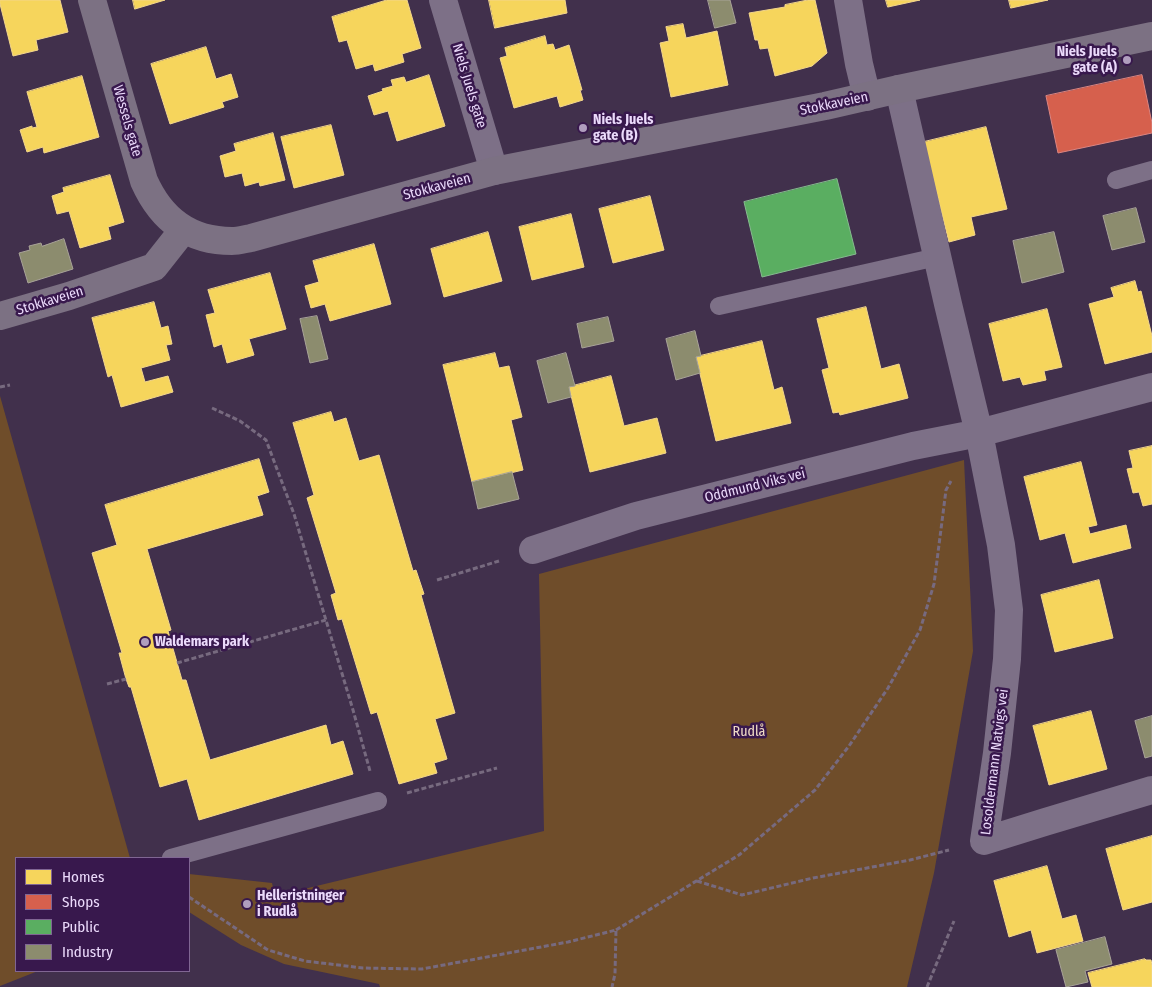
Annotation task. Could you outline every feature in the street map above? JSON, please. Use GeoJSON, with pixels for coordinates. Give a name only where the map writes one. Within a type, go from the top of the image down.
{"type":"FeatureCollection","features":[{"type":"Feature","properties":{"kind":"main road","name":"Wessels gate"},"geometry":{"type":"LineString","coordinates":[[92,0],[144,181],[150,195],[159,208],[184,229]]}},
{"type":"Feature","properties":{"kind":"main road","name":"Stokkaveien"},"geometry":{"type":"LineString","coordinates":[[0,316],[69,296],[154,267],[184,229],[199,236],[216,240],[234,241],[251,238],[494,172],[866,98],[899,89],[1152,36]]}},
{"type":"Feature","properties":{"kind":"street","name":"Niels Juels gate"},"geometry":{"type":"LineString","coordinates":[[443,0],[494,172]]}},
{"type":"Feature","properties":{"kind":"street"},"geometry":{"type":"LineString","coordinates":[[848,0],[866,98]]}},
{"type":"Feature","properties":{"kind":"street"},"geometry":{"type":"LineString","coordinates":[[899,89],[979,433]]}},
{"type":"Feature","properties":{"kind":"street","name":"Oddmund Viks vei"},"geometry":{"type":"LineString","coordinates":[[533,550],[636,516],[913,446],[979,433],[1152,387]]}},
{"type":"Feature","properties":{"kind":"street","name":"Losoldermann Natvigs vei"},"geometry":{"type":"LineString","coordinates":[[979,433],[1002,545],[1009,610],[1007,659],[997,753],[984,841],[1152,790]]}},
{"type":"Feature","properties":{"kind":"lane"},"geometry":{"type":"LineString","coordinates":[[1116,180],[1152,170]]}},
{"type":"Feature","properties":{"kind":"lane"},"geometry":{"type":"LineString","coordinates":[[719,306],[937,257]]}},
{"type":"Feature","properties":{"kind":"lane"},"geometry":{"type":"LineString","coordinates":[[175,857],[378,801]]}},
{"type":"Feature","properties":{"kind":"path"},"geometry":{"type":"LineString","coordinates":[[0,388],[10,385]]}},
{"type":"Feature","properties":{"kind":"path"},"geometry":{"type":"LineString","coordinates":[[212,408],[240,422],[266,440],[294,514],[353,710],[378,801],[498,768]]}},
{"type":"Feature","properties":{"kind":"path"},"geometry":{"type":"LineString","coordinates":[[190,898],[268,950],[305,961],[363,968],[422,968],[568,942],[616,930],[739,854],[815,790],[849,746],[888,688],[920,630],[934,584],[946,490],[979,433]]}},
{"type":"Feature","properties":{"kind":"path"},"geometry":{"type":"LineString","coordinates":[[437,580],[533,550]]}},
{"type":"Feature","properties":{"kind":"path"},"geometry":{"type":"LineString","coordinates":[[178,663],[326,620]]}},
{"type":"Feature","properties":{"kind":"path"},"geometry":{"type":"LineString","coordinates":[[107,684],[126,679]]}},
{"type":"Feature","properties":{"kind":"path"},"geometry":{"type":"LineString","coordinates":[[697,880],[742,895],[813,878],[910,860],[984,841]]}},
{"type":"Feature","properties":{"kind":"path"},"geometry":{"type":"LineString","coordinates":[[927,987],[954,920]]}},
{"type":"Feature","properties":{"kind":"path"},"geometry":{"type":"LineString","coordinates":[[612,987],[615,974],[616,930]]}},
{"type":"Feature","properties":{"kind":"green space"},"geometry":{"type":"Polygon","coordinates":[[[0,396],[130,857],[15,857],[15,972],[35,972],[0,986],[0,396]]]}},
{"type":"Feature","properties":{"kind":"green space","name":"Rudlå"},"geometry":{"type":"Polygon","coordinates":[[[964,460],[973,651],[934,873],[907,987],[380,987],[379,984],[284,964],[241,945],[190,913],[190,874],[272,883],[275,896],[544,831],[539,574],[964,460]]]}},
{"type":"Feature","properties":{"kind":"building: Homes"},"geometry":{"type":"Polygon","coordinates":[[[0,0],[60,0],[68,32],[36,40],[38,50],[13,56],[0,0]]]}},
{"type":"Feature","properties":{"kind":"building: Homes"},"geometry":{"type":"Polygon","coordinates":[[[133,0],[165,0],[135,9],[133,0]]]}},
{"type":"Feature","properties":{"kind":"building: Homes"},"geometry":{"type":"Polygon","coordinates":[[[387,0],[407,0],[421,48],[402,54],[404,62],[375,71],[373,64],[356,69],[347,40],[339,42],[332,17],[387,0]]]}},
{"type":"Feature","properties":{"kind":"building: Homes"},"geometry":{"type":"Polygon","coordinates":[[[489,0],[565,0],[567,13],[495,28],[489,0]]]}},
{"type":"Feature","properties":{"kind":"building: Homes"},"geometry":{"type":"Polygon","coordinates":[[[815,0],[827,53],[812,66],[775,76],[768,48],[760,49],[758,40],[755,40],[749,13],[785,7],[785,5],[815,0]]]}},
{"type":"Feature","properties":{"kind":"building: Homes"},"geometry":{"type":"Polygon","coordinates":[[[886,0],[920,0],[888,7],[886,0]]]}},
{"type":"Feature","properties":{"kind":"building: Homes"},"geometry":{"type":"Polygon","coordinates":[[[1009,0],[1048,0],[1011,8],[1009,0]]]}},
{"type":"Feature","properties":{"kind":"building: Homes"},"geometry":{"type":"Polygon","coordinates":[[[683,24],[686,38],[717,31],[728,85],[671,97],[660,43],[669,41],[666,27],[683,24]]]}},
{"type":"Feature","properties":{"kind":"building: Homes"},"geometry":{"type":"Polygon","coordinates":[[[545,36],[547,45],[553,44],[555,50],[569,45],[583,100],[560,107],[557,96],[514,108],[500,58],[507,56],[505,48],[545,36]]]}},
{"type":"Feature","properties":{"kind":"building: Homes"},"geometry":{"type":"Polygon","coordinates":[[[206,47],[216,79],[231,74],[238,97],[222,102],[224,107],[170,124],[151,64],[206,47]]]}},
{"type":"Feature","properties":{"kind":"building: Homes"},"geometry":{"type":"Polygon","coordinates":[[[429,75],[445,126],[397,141],[388,111],[374,115],[368,96],[393,86],[391,80],[404,77],[406,82],[429,75]]]}},
{"type":"Feature","properties":{"kind":"building: Homes"},"geometry":{"type":"Polygon","coordinates":[[[82,76],[99,137],[44,153],[43,147],[27,152],[20,130],[32,126],[32,128],[37,127],[27,92],[82,76]]]}},
{"type":"Feature","properties":{"kind":"building: Homes"},"geometry":{"type":"Polygon","coordinates":[[[331,125],[344,175],[294,188],[281,137],[331,125]]]}},
{"type":"Feature","properties":{"kind":"building: Homes"},"geometry":{"type":"Polygon","coordinates":[[[986,127],[1007,209],[971,217],[975,235],[949,242],[924,142],[986,127]]]}},
{"type":"Feature","properties":{"kind":"building: Homes"},"geometry":{"type":"Polygon","coordinates":[[[273,133],[285,180],[260,186],[259,182],[245,186],[242,173],[225,177],[220,156],[236,151],[234,144],[273,133]]]}},
{"type":"Feature","properties":{"kind":"building: Homes"},"geometry":{"type":"Polygon","coordinates":[[[110,175],[124,222],[108,227],[111,239],[80,248],[69,211],[57,214],[52,196],[64,192],[63,188],[110,175]]]}},
{"type":"Feature","properties":{"kind":"building: Homes"},"geometry":{"type":"Polygon","coordinates":[[[650,196],[664,250],[613,263],[599,209],[650,196]]]}},
{"type":"Feature","properties":{"kind":"building: Homes"},"geometry":{"type":"Polygon","coordinates":[[[571,214],[584,267],[532,280],[519,227],[571,214]]]}},
{"type":"Feature","properties":{"kind":"building: Homes"},"geometry":{"type":"Polygon","coordinates":[[[488,232],[502,281],[444,297],[431,249],[488,232]]]}},
{"type":"Feature","properties":{"kind":"building: Homes"},"geometry":{"type":"Polygon","coordinates":[[[374,244],[391,304],[330,321],[325,304],[311,308],[305,286],[319,282],[313,261],[374,244]]]}},
{"type":"Feature","properties":{"kind":"building: Homes"},"geometry":{"type":"Polygon","coordinates":[[[270,273],[286,329],[249,339],[254,355],[227,363],[222,344],[214,347],[206,315],[215,313],[208,290],[270,273]]]}},
{"type":"Feature","properties":{"kind":"building: Homes"},"geometry":{"type":"Polygon","coordinates":[[[1135,281],[1138,292],[1141,291],[1152,336],[1152,352],[1105,364],[1089,304],[1114,297],[1111,288],[1135,281]]]}},
{"type":"Feature","properties":{"kind":"building: Homes"},"geometry":{"type":"Polygon","coordinates":[[[154,302],[161,328],[168,326],[172,344],[166,345],[170,360],[141,368],[145,382],[168,376],[173,392],[121,407],[112,375],[108,377],[92,318],[154,302]]]}},
{"type":"Feature","properties":{"kind":"building: Homes"},"geometry":{"type":"Polygon","coordinates":[[[866,307],[881,369],[899,364],[908,398],[840,415],[839,412],[833,413],[822,370],[829,368],[817,319],[866,307]]]}},
{"type":"Feature","properties":{"kind":"building: Homes"},"geometry":{"type":"Polygon","coordinates":[[[1047,309],[1062,367],[1044,371],[1046,380],[1023,385],[1020,377],[1003,381],[989,324],[1047,309]]]}},
{"type":"Feature","properties":{"kind":"building: Homes"},"geometry":{"type":"Polygon","coordinates":[[[762,341],[774,390],[782,387],[791,423],[716,441],[696,357],[762,341]]]}},
{"type":"Feature","properties":{"kind":"building: Homes"},"geometry":{"type":"Polygon","coordinates":[[[495,353],[499,368],[509,366],[522,417],[511,420],[523,470],[472,482],[443,365],[495,353]]]}},
{"type":"Feature","properties":{"kind":"building: Homes"},"geometry":{"type":"Polygon","coordinates":[[[611,376],[624,426],[657,418],[666,453],[590,472],[569,387],[611,376]]]}},
{"type":"Feature","properties":{"kind":"building: Homes"},"geometry":{"type":"Polygon","coordinates":[[[331,412],[334,422],[346,418],[359,461],[379,455],[413,571],[416,570],[424,594],[421,595],[455,713],[435,719],[447,759],[434,763],[437,773],[399,784],[377,712],[371,714],[342,619],[338,620],[331,595],[336,593],[307,498],[314,495],[293,423],[331,412]]]}},
{"type":"Feature","properties":{"kind":"building: Homes"},"geometry":{"type":"Polygon","coordinates":[[[1152,446],[1152,504],[1143,506],[1139,492],[1133,493],[1127,469],[1133,468],[1129,451],[1152,446]]]}},
{"type":"Feature","properties":{"kind":"building: Homes","name":"Waldemars park"},"geometry":{"type":"Polygon","coordinates":[[[259,459],[269,492],[257,496],[263,515],[147,549],[171,630],[168,631],[182,680],[186,680],[210,760],[326,725],[331,745],[343,741],[353,774],[199,820],[187,779],[160,787],[131,687],[129,687],[126,679],[119,653],[122,653],[92,553],[117,545],[105,505],[259,459]]]}},
{"type":"Feature","properties":{"kind":"building: Homes"},"geometry":{"type":"Polygon","coordinates":[[[1081,462],[1097,525],[1088,527],[1090,534],[1126,525],[1131,548],[1073,563],[1065,533],[1040,540],[1024,477],[1081,462]]]}},
{"type":"Feature","properties":{"kind":"building: Homes"},"geometry":{"type":"Polygon","coordinates":[[[1099,580],[1113,638],[1055,652],[1041,595],[1099,580]]]}},
{"type":"Feature","properties":{"kind":"building: Homes"},"geometry":{"type":"Polygon","coordinates":[[[1091,711],[1107,769],[1049,785],[1033,726],[1091,711]]]}},
{"type":"Feature","properties":{"kind":"building: Homes"},"geometry":{"type":"Polygon","coordinates":[[[1152,836],[1152,902],[1123,910],[1106,849],[1152,836]]]}},
{"type":"Feature","properties":{"kind":"building: Homes"},"geometry":{"type":"Polygon","coordinates":[[[1047,866],[1062,919],[1076,915],[1083,941],[1037,953],[1031,930],[1009,937],[994,881],[1047,866]]]}},
{"type":"Feature","properties":{"kind":"building: Homes"},"geometry":{"type":"Polygon","coordinates":[[[1145,959],[1151,960],[1152,987],[1092,987],[1088,973],[1145,959]]]}},
{"type":"Feature","properties":{"kind":"building: Shops"},"geometry":{"type":"Polygon","coordinates":[[[1142,75],[1152,123],[1152,133],[1058,153],[1046,96],[1142,75]]]}},
{"type":"Feature","properties":{"kind":"building: Public"},"geometry":{"type":"Polygon","coordinates":[[[837,179],[856,254],[762,277],[744,202],[837,179]]]}},
{"type":"Feature","properties":{"kind":"building: Industry"},"geometry":{"type":"Polygon","coordinates":[[[708,0],[730,0],[736,23],[715,28],[708,0]]]}},
{"type":"Feature","properties":{"kind":"building: Industry"},"geometry":{"type":"Polygon","coordinates":[[[1136,208],[1145,242],[1112,250],[1103,216],[1136,208]]]}},
{"type":"Feature","properties":{"kind":"building: Industry"},"geometry":{"type":"Polygon","coordinates":[[[1054,232],[1064,272],[1022,283],[1013,241],[1054,232]]]}},
{"type":"Feature","properties":{"kind":"building: Industry"},"geometry":{"type":"Polygon","coordinates":[[[64,239],[73,269],[28,283],[19,253],[30,250],[29,246],[41,243],[42,246],[64,239]]]}},
{"type":"Feature","properties":{"kind":"building: Industry"},"geometry":{"type":"Polygon","coordinates":[[[317,316],[328,359],[310,363],[300,319],[317,316]]]}},
{"type":"Feature","properties":{"kind":"building: Industry"},"geometry":{"type":"Polygon","coordinates":[[[608,317],[614,341],[582,348],[577,324],[608,317]]]}},
{"type":"Feature","properties":{"kind":"building: Industry"},"geometry":{"type":"Polygon","coordinates":[[[695,331],[701,356],[696,357],[700,373],[676,380],[666,339],[695,331]]]}},
{"type":"Feature","properties":{"kind":"building: Industry"},"geometry":{"type":"Polygon","coordinates":[[[566,353],[575,386],[569,387],[571,397],[548,403],[537,361],[566,353]]]}},
{"type":"Feature","properties":{"kind":"building: Industry"},"geometry":{"type":"Polygon","coordinates":[[[512,472],[519,499],[478,509],[472,482],[512,472]]]}},
{"type":"Feature","properties":{"kind":"building: Industry"},"geometry":{"type":"Polygon","coordinates":[[[1152,716],[1152,756],[1145,758],[1135,721],[1152,716]]]}},
{"type":"Feature","properties":{"kind":"building: Industry"},"geometry":{"type":"Polygon","coordinates":[[[1105,937],[1112,964],[1085,971],[1088,982],[1066,987],[1056,950],[1105,937]]]}},
{"type":"Feature","properties":{"kind":"place","name":"Niels Juels gate (A)"},"geometry":{"type":"Point","coordinates":[1127,60]}},
{"type":"Feature","properties":{"kind":"place","name":"Niels Juels gate (B)"},"geometry":{"type":"Point","coordinates":[583,128]}},
{"type":"Feature","properties":{"kind":"place","name":"Waldemars park"},"geometry":{"type":"Point","coordinates":[145,642]}},
{"type":"Feature","properties":{"kind":"place","name":"Helleristninger i Rudlå"},"geometry":{"type":"Point","coordinates":[247,904]}}]}
